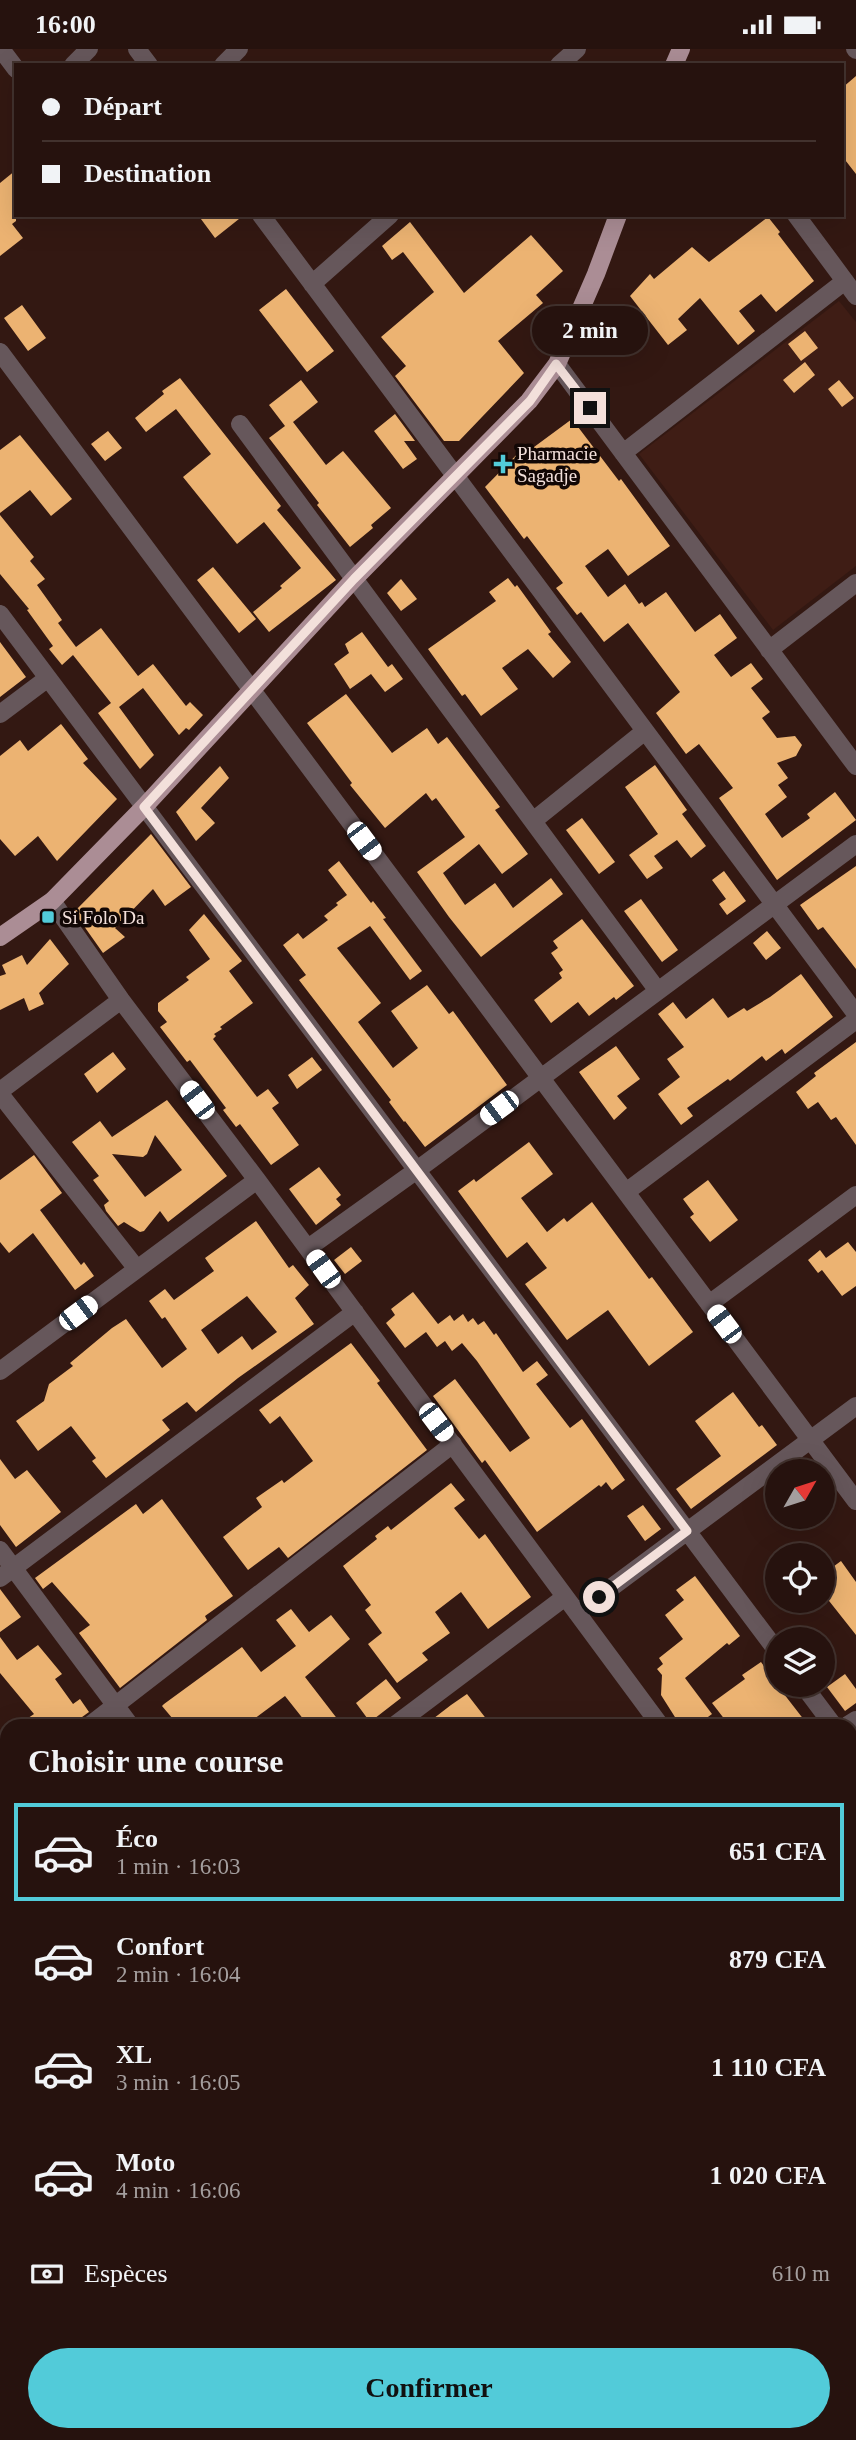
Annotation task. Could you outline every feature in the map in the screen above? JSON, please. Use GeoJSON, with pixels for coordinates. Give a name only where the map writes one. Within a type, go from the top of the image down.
{"type":"FeatureCollection","features":[{"type":"Feature","properties":{"kind":"main road"},"geometry":{"type":"LineString","coordinates":[[0,937],[52,901],[144,807],[354,579],[530,401],[556,364],[596,274],[617,217]]}},
{"type":"Feature","properties":{"kind":"street"},"geometry":{"type":"LineString","coordinates":[[1,49],[14,66]]}},
{"type":"Feature","properties":{"kind":"street"},"geometry":{"type":"LineString","coordinates":[[75,63],[89,49]]}},
{"type":"Feature","properties":{"kind":"street"},"geometry":{"type":"LineString","coordinates":[[225,63],[239,49]]}},
{"type":"Feature","properties":{"kind":"street"},"geometry":{"type":"LineString","coordinates":[[561,63],[577,49]]}},
{"type":"Feature","properties":{"kind":"street"},"geometry":{"type":"LineString","coordinates":[[262,217],[856,1014]]}},
{"type":"Feature","properties":{"kind":"street"},"geometry":{"type":"LineString","coordinates":[[312,284],[388,217]]}},
{"type":"Feature","properties":{"kind":"street"},"geometry":{"type":"LineString","coordinates":[[797,217],[856,296]]}},
{"type":"Feature","properties":{"kind":"street"},"geometry":{"type":"LineString","coordinates":[[623,453],[845,281]]}},
{"type":"Feature","properties":{"kind":"street"},"geometry":{"type":"LineString","coordinates":[[0,352],[856,1501]]}},
{"type":"Feature","properties":{"kind":"street"},"geometry":{"type":"LineString","coordinates":[[556,364],[856,766]]}},
{"type":"Feature","properties":{"kind":"street"},"geometry":{"type":"LineString","coordinates":[[240,424],[658,991]]}},
{"type":"Feature","properties":{"kind":"street"},"geometry":{"type":"LineString","coordinates":[[769,650],[856,583]]}},
{"type":"Feature","properties":{"kind":"street"},"geometry":{"type":"LineString","coordinates":[[0,614],[765,1635]]}},
{"type":"Feature","properties":{"kind":"street"},"geometry":{"type":"LineString","coordinates":[[0,714],[48,678]]}},
{"type":"Feature","properties":{"kind":"street"},"geometry":{"type":"LineString","coordinates":[[533,821],[645,731]]}},
{"type":"Feature","properties":{"kind":"street"},"geometry":{"type":"LineString","coordinates":[[308,1248],[856,844]]}},
{"type":"Feature","properties":{"kind":"street"},"geometry":{"type":"LineString","coordinates":[[52,901],[121,1000],[308,1248],[656,1719]]}},
{"type":"Feature","properties":{"kind":"street"},"geometry":{"type":"LineString","coordinates":[[121,1000],[0,1092],[137,1269]]}},
{"type":"Feature","properties":{"kind":"street"},"geometry":{"type":"LineString","coordinates":[[626,1192],[856,1020]]}},
{"type":"Feature","properties":{"kind":"street"},"geometry":{"type":"LineString","coordinates":[[0,1371],[257,1180]]}},
{"type":"Feature","properties":{"kind":"street"},"geometry":{"type":"LineString","coordinates":[[709,1304],[856,1195]]}},
{"type":"Feature","properties":{"kind":"street"},"geometry":{"type":"LineString","coordinates":[[7,1573],[355,1312]]}},
{"type":"Feature","properties":{"kind":"street"},"geometry":{"type":"LineString","coordinates":[[577,1613],[856,1406]]}},
{"type":"Feature","properties":{"kind":"street"},"geometry":{"type":"LineString","coordinates":[[98,1719],[453,1444]]}},
{"type":"Feature","properties":{"kind":"street"},"geometry":{"type":"LineString","coordinates":[[0,1550],[7,1573],[126,1719]]}},
{"type":"Feature","properties":{"kind":"street"},"geometry":{"type":"LineString","coordinates":[[403,1719],[565,1597]]}},
{"type":"Feature","properties":{"kind":"street"},"geometry":{"type":"LineString","coordinates":[[812,1697],[828,1719]]}},
{"type":"Feature","properties":{"kind":"shaded area"},"geometry":{"type":"Polygon","coordinates":[[[839,301],[856,322],[856,566],[773,630],[639,454],[839,301]]]}},
{"type":"Feature","properties":{"kind":"building"},"geometry":{"type":"Polygon","coordinates":[[[856,76],[856,174],[844,159],[844,86],[856,76]]]}},
{"type":"Feature","properties":{"kind":"building"},"geometry":{"type":"Polygon","coordinates":[[[14,172],[16,221],[12,224],[23,238],[0,256],[0,183],[14,172]]]}},
{"type":"Feature","properties":{"kind":"building"},"geometry":{"type":"Polygon","coordinates":[[[199,217],[241,217],[215,238],[199,217]]]}},
{"type":"Feature","properties":{"kind":"building"},"geometry":{"type":"Polygon","coordinates":[[[768,217],[814,281],[776,312],[761,294],[739,311],[755,331],[738,345],[700,298],[678,319],[687,330],[668,345],[630,296],[650,274],[654,279],[692,247],[709,262],[768,217]]]}},
{"type":"Feature","properties":{"kind":"building"},"geometry":{"type":"Polygon","coordinates":[[[410,222],[464,293],[531,235],[563,271],[536,295],[543,303],[498,341],[524,373],[459,441],[444,441],[395,376],[406,366],[381,337],[434,292],[403,252],[392,260],[382,246],[410,222]]]}},
{"type":"Feature","properties":{"kind":"building"},"geometry":{"type":"Polygon","coordinates":[[[286,289],[334,351],[307,372],[259,310],[286,289]]]}},
{"type":"Feature","properties":{"kind":"building"},"geometry":{"type":"Polygon","coordinates":[[[22,305],[46,338],[28,351],[4,318],[22,305]]]}},
{"type":"Feature","properties":{"kind":"building"},"geometry":{"type":"Polygon","coordinates":[[[805,331],[818,348],[801,361],[788,344],[805,331]]]}},
{"type":"Feature","properties":{"kind":"building"},"geometry":{"type":"Polygon","coordinates":[[[805,362],[815,375],[794,393],[783,380],[805,362]]]}},
{"type":"Feature","properties":{"kind":"building"},"geometry":{"type":"Polygon","coordinates":[[[180,378],[281,506],[277,510],[336,580],[269,632],[253,612],[301,568],[264,522],[237,544],[183,477],[211,454],[176,409],[146,432],[135,418],[164,394],[162,391],[180,378]]]}},
{"type":"Feature","properties":{"kind":"building"},"geometry":{"type":"Polygon","coordinates":[[[301,380],[318,402],[293,422],[326,465],[343,451],[391,508],[350,547],[269,438],[285,426],[269,405],[301,380]]]}},
{"type":"Feature","properties":{"kind":"building"},"geometry":{"type":"Polygon","coordinates":[[[839,380],[854,398],[842,407],[828,389],[839,380]]]}},
{"type":"Feature","properties":{"kind":"building"},"geometry":{"type":"Polygon","coordinates":[[[395,414],[415,441],[404,441],[417,459],[403,469],[374,431],[395,414]]]}},
{"type":"Feature","properties":{"kind":"building"},"geometry":{"type":"Polygon","coordinates":[[[572,419],[619,481],[621,479],[670,546],[628,576],[608,549],[585,566],[608,597],[625,584],[639,604],[642,602],[645,607],[666,592],[695,632],[720,614],[737,638],[714,655],[731,677],[751,663],[763,679],[751,688],[770,712],[762,718],[777,738],[795,736],[802,745],[796,756],[777,763],[788,778],[778,785],[787,797],[765,814],[782,838],[810,818],[807,814],[835,792],[856,820],[777,880],[719,798],[733,788],[699,744],[686,754],[656,713],[680,692],[628,623],[604,642],[581,612],[577,615],[556,588],[563,583],[527,536],[524,539],[485,487],[526,445],[530,450],[572,419]]]}},
{"type":"Feature","properties":{"kind":"building"},"geometry":{"type":"Polygon","coordinates":[[[108,431],[122,448],[105,461],[91,444],[108,431]]]}},
{"type":"Feature","properties":{"kind":"building"},"geometry":{"type":"Polygon","coordinates":[[[20,435],[72,499],[51,516],[30,490],[0,513],[0,450],[20,435]]]}},
{"type":"Feature","properties":{"kind":"building"},"geometry":{"type":"Polygon","coordinates":[[[0,515],[34,557],[30,561],[45,579],[37,585],[62,620],[58,623],[76,647],[101,628],[138,676],[153,664],[186,706],[190,702],[203,715],[189,730],[186,728],[179,735],[143,688],[119,707],[154,755],[140,769],[98,713],[111,703],[73,655],[62,665],[49,649],[53,646],[27,610],[29,609],[0,574],[0,515]]]}},
{"type":"Feature","properties":{"kind":"building"},"geometry":{"type":"Polygon","coordinates":[[[213,567],[256,619],[239,633],[197,580],[213,567]]]}},
{"type":"Feature","properties":{"kind":"building"},"geometry":{"type":"Polygon","coordinates":[[[508,578],[515,587],[517,585],[551,632],[548,634],[571,662],[553,678],[528,649],[502,668],[518,689],[481,716],[465,694],[462,696],[428,649],[496,601],[489,592],[508,578]]]}},
{"type":"Feature","properties":{"kind":"building"},"geometry":{"type":"Polygon","coordinates":[[[401,579],[417,599],[401,611],[387,593],[401,579]]]}},
{"type":"Feature","properties":{"kind":"building"},"geometry":{"type":"Polygon","coordinates":[[[362,632],[388,667],[392,664],[403,679],[385,692],[371,674],[350,689],[334,664],[349,653],[345,644],[362,632]]]}},
{"type":"Feature","properties":{"kind":"building"},"geometry":{"type":"Polygon","coordinates":[[[0,642],[26,677],[0,697],[0,642]]]}},
{"type":"Feature","properties":{"kind":"building"},"geometry":{"type":"Polygon","coordinates":[[[346,694],[392,753],[427,728],[438,744],[447,737],[500,807],[495,810],[528,854],[502,874],[479,844],[443,873],[465,905],[495,883],[513,908],[551,878],[563,894],[481,957],[417,872],[465,837],[436,798],[432,801],[426,793],[385,828],[350,785],[352,783],[307,723],[346,694]]]}},
{"type":"Feature","properties":{"kind":"building"},"geometry":{"type":"Polygon","coordinates":[[[61,724],[88,759],[83,763],[117,799],[57,861],[38,836],[15,856],[0,839],[0,756],[20,740],[28,751],[61,724]]]}},
{"type":"Feature","properties":{"kind":"building"},"geometry":{"type":"Polygon","coordinates":[[[655,765],[687,810],[682,814],[706,846],[691,858],[677,840],[654,856],[663,868],[647,879],[629,855],[658,834],[625,787],[655,765]]]}},
{"type":"Feature","properties":{"kind":"building"},"geometry":{"type":"Polygon","coordinates":[[[220,766],[229,778],[201,808],[215,823],[196,841],[176,812],[220,766]]]}},
{"type":"Feature","properties":{"kind":"building"},"geometry":{"type":"Polygon","coordinates":[[[582,818],[615,862],[599,874],[566,830],[582,818]]]}},
{"type":"Feature","properties":{"kind":"building"},"geometry":{"type":"Polygon","coordinates":[[[151,834],[191,887],[165,906],[153,889],[115,928],[125,937],[103,953],[74,912],[151,834]]]}},
{"type":"Feature","properties":{"kind":"building"},"geometry":{"type":"Polygon","coordinates":[[[339,861],[386,918],[383,919],[422,971],[410,980],[370,926],[337,948],[381,1003],[358,1022],[393,1068],[418,1048],[391,1011],[427,985],[449,1014],[453,1011],[507,1085],[425,1147],[299,980],[306,975],[283,945],[298,933],[303,939],[328,920],[324,916],[347,895],[328,870],[339,861]]]}},
{"type":"Feature","properties":{"kind":"building"},"geometry":{"type":"Polygon","coordinates":[[[856,866],[856,969],[823,927],[818,930],[800,905],[856,866]]]}},
{"type":"Feature","properties":{"kind":"building"},"geometry":{"type":"Polygon","coordinates":[[[724,871],[746,901],[727,915],[719,904],[726,899],[712,880],[724,871]]]}},
{"type":"Feature","properties":{"kind":"building"},"geometry":{"type":"Polygon","coordinates":[[[641,899],[678,950],[662,962],[624,911],[641,899]]]}},
{"type":"Feature","properties":{"kind":"building"},"geometry":{"type":"Polygon","coordinates":[[[204,914],[242,961],[229,971],[253,1003],[220,1027],[222,1029],[214,1034],[216,1036],[213,1039],[257,1097],[268,1089],[279,1103],[272,1108],[299,1145],[271,1165],[240,1124],[236,1127],[223,1110],[226,1108],[190,1060],[187,1062],[160,1027],[167,1022],[158,1011],[158,1003],[189,980],[186,977],[210,959],[189,930],[204,914]]]}},
{"type":"Feature","properties":{"kind":"building"},"geometry":{"type":"Polygon","coordinates":[[[582,919],[634,986],[589,1016],[578,1002],[551,1023],[534,1000],[562,978],[559,973],[563,970],[551,953],[558,948],[553,941],[582,919]]]}},
{"type":"Feature","properties":{"kind":"building"},"geometry":{"type":"Polygon","coordinates":[[[767,931],[781,948],[766,960],[753,943],[767,931]]]}},
{"type":"Feature","properties":{"kind":"building"},"geometry":{"type":"Polygon","coordinates":[[[50,939],[69,964],[39,993],[44,1004],[29,1011],[24,998],[0,1010],[0,976],[6,974],[2,965],[22,955],[27,965],[50,939]]]}},
{"type":"Feature","properties":{"kind":"building"},"geometry":{"type":"Polygon","coordinates":[[[801,974],[833,1017],[785,1054],[782,1049],[766,1061],[762,1056],[730,1081],[728,1079],[687,1108],[693,1116],[681,1125],[658,1094],[680,1077],[667,1059],[684,1047],[658,1014],[673,1002],[686,1019],[713,998],[728,1018],[744,1008],[747,1011],[801,974]]]}},
{"type":"Feature","properties":{"kind":"building"},"geometry":{"type":"Polygon","coordinates":[[[856,1042],[856,1145],[836,1117],[831,1120],[818,1102],[808,1109],[796,1092],[816,1076],[814,1073],[856,1042]]]}},
{"type":"Feature","properties":{"kind":"building"},"geometry":{"type":"Polygon","coordinates":[[[616,1046],[640,1079],[617,1096],[627,1108],[614,1120],[579,1072],[616,1046]]]}},
{"type":"Feature","properties":{"kind":"building"},"geometry":{"type":"Polygon","coordinates":[[[113,1052],[126,1069],[97,1093],[84,1074],[113,1052]]]}},
{"type":"Feature","properties":{"kind":"building"},"geometry":{"type":"Polygon","coordinates":[[[312,1057],[322,1070],[297,1089],[288,1075],[312,1057]]]}},
{"type":"Feature","properties":{"kind":"building"},"geometry":{"type":"Polygon","coordinates":[[[167,1100],[227,1176],[168,1222],[160,1211],[144,1231],[140,1232],[124,1222],[118,1226],[106,1211],[104,1205],[109,1201],[93,1180],[99,1176],[72,1142],[100,1121],[112,1137],[167,1100]],[[155,1135],[143,1157],[112,1154],[145,1197],[182,1170],[155,1135]]]}},
{"type":"Feature","properties":{"kind":"building"},"geometry":{"type":"Polygon","coordinates":[[[529,1142],[553,1174],[521,1198],[547,1232],[564,1218],[567,1222],[592,1202],[649,1279],[652,1277],[693,1332],[649,1366],[608,1310],[567,1340],[525,1284],[547,1268],[527,1242],[507,1258],[458,1191],[474,1179],[476,1182],[529,1142]]]}},
{"type":"Feature","properties":{"kind":"building"},"geometry":{"type":"Polygon","coordinates":[[[34,1155],[62,1193],[40,1210],[81,1265],[84,1262],[94,1276],[75,1290],[33,1233],[9,1253],[0,1242],[0,1180],[34,1155]]]}},
{"type":"Feature","properties":{"kind":"building"},"geometry":{"type":"Polygon","coordinates":[[[319,1167],[341,1195],[336,1199],[341,1205],[316,1225],[289,1189],[319,1167]]]}},
{"type":"Feature","properties":{"kind":"building"},"geometry":{"type":"Polygon","coordinates":[[[708,1180],[738,1220],[710,1242],[690,1217],[694,1214],[683,1199],[708,1180]]]}},
{"type":"Feature","properties":{"kind":"building"},"geometry":{"type":"Polygon","coordinates":[[[256,1221],[289,1268],[293,1265],[309,1285],[295,1298],[314,1324],[238,1378],[196,1412],[187,1402],[162,1420],[170,1430],[106,1478],[92,1461],[96,1458],[71,1426],[38,1451],[16,1421],[44,1401],[49,1384],[73,1366],[70,1363],[112,1328],[126,1319],[162,1368],[187,1349],[165,1317],[162,1319],[149,1301],[165,1289],[174,1300],[214,1271],[205,1258],[256,1221]],[[247,1296],[201,1330],[218,1354],[242,1336],[252,1350],[277,1332],[247,1296]]]}},
{"type":"Feature","properties":{"kind":"building"},"geometry":{"type":"Polygon","coordinates":[[[848,1242],[856,1252],[856,1286],[842,1296],[822,1270],[818,1273],[808,1260],[820,1250],[826,1258],[848,1242]]]}},
{"type":"Feature","properties":{"kind":"building"},"geometry":{"type":"Polygon","coordinates":[[[351,1247],[362,1261],[345,1274],[334,1260],[351,1247]]]}},
{"type":"Feature","properties":{"kind":"building"},"geometry":{"type":"Polygon","coordinates":[[[413,1292],[438,1324],[450,1315],[454,1321],[463,1314],[468,1322],[473,1318],[478,1325],[484,1321],[494,1335],[496,1333],[523,1372],[537,1361],[548,1375],[536,1384],[570,1428],[582,1419],[625,1480],[612,1490],[606,1482],[601,1487],[599,1485],[537,1532],[485,1460],[482,1463],[433,1396],[455,1379],[510,1452],[530,1438],[477,1361],[462,1343],[452,1351],[445,1341],[437,1347],[426,1332],[405,1348],[386,1323],[395,1315],[391,1309],[413,1292]]]}},
{"type":"Feature","properties":{"kind":"building"},"geometry":{"type":"Polygon","coordinates":[[[351,1343],[427,1450],[288,1558],[279,1547],[248,1570],[223,1537],[262,1507],[256,1498],[282,1480],[284,1483],[313,1461],[280,1416],[270,1424],[259,1410],[351,1343]]]}},
{"type":"Feature","properties":{"kind":"building"},"geometry":{"type":"Polygon","coordinates":[[[733,1392],[759,1427],[762,1425],[777,1445],[691,1509],[676,1489],[721,1456],[695,1421],[733,1392]]]}},
{"type":"Feature","properties":{"kind":"building"},"geometry":{"type":"Polygon","coordinates":[[[0,1459],[15,1479],[27,1470],[61,1512],[16,1547],[0,1525],[0,1459]]]}},
{"type":"Feature","properties":{"kind":"building"},"geometry":{"type":"Polygon","coordinates":[[[451,1483],[465,1500],[454,1508],[479,1539],[485,1534],[531,1597],[488,1629],[461,1592],[435,1612],[450,1633],[422,1653],[428,1660],[397,1683],[368,1644],[382,1633],[365,1610],[371,1605],[343,1566],[377,1539],[375,1536],[388,1526],[391,1530],[451,1483]]]}},
{"type":"Feature","properties":{"kind":"building"},"geometry":{"type":"Polygon","coordinates":[[[162,1499],[233,1596],[205,1616],[207,1620],[120,1688],[79,1633],[90,1625],[52,1582],[43,1589],[35,1578],[136,1504],[143,1514],[162,1499]]]}},
{"type":"Feature","properties":{"kind":"building"},"geometry":{"type":"Polygon","coordinates":[[[643,1505],[661,1529],[645,1541],[627,1516],[643,1505]]]}},
{"type":"Feature","properties":{"kind":"building"},"geometry":{"type":"Polygon","coordinates":[[[841,1561],[856,1582],[856,1635],[835,1608],[835,1565],[841,1561]]]}},
{"type":"Feature","properties":{"kind":"building"},"geometry":{"type":"Polygon","coordinates":[[[695,1576],[740,1636],[729,1645],[727,1643],[685,1678],[712,1714],[705,1719],[676,1719],[661,1695],[662,1675],[657,1669],[663,1664],[659,1658],[683,1639],[665,1615],[684,1600],[676,1590],[695,1576]]]}},
{"type":"Feature","properties":{"kind":"building"},"geometry":{"type":"Polygon","coordinates":[[[0,1589],[21,1617],[0,1632],[0,1589]]]}},
{"type":"Feature","properties":{"kind":"building"},"geometry":{"type":"Polygon","coordinates":[[[291,1609],[309,1632],[331,1615],[350,1639],[305,1677],[337,1719],[303,1719],[285,1696],[254,1719],[173,1719],[162,1706],[242,1647],[261,1672],[296,1646],[276,1620],[291,1609]]]}},
{"type":"Feature","properties":{"kind":"building"},"geometry":{"type":"Polygon","coordinates":[[[0,1637],[17,1660],[38,1645],[62,1674],[55,1679],[73,1704],[80,1699],[89,1712],[79,1719],[27,1719],[34,1714],[0,1673],[0,1637]]]}},
{"type":"Feature","properties":{"kind":"building"},"geometry":{"type":"Polygon","coordinates":[[[761,1662],[765,1668],[765,1697],[786,1697],[803,1719],[724,1719],[712,1703],[745,1679],[742,1675],[761,1662]]]}},
{"type":"Feature","properties":{"kind":"building"},"geometry":{"type":"Polygon","coordinates":[[[845,1674],[856,1689],[856,1703],[845,1711],[834,1697],[835,1681],[845,1674]]]}},
{"type":"Feature","properties":{"kind":"building"},"geometry":{"type":"Polygon","coordinates":[[[386,1679],[401,1698],[374,1719],[368,1719],[356,1703],[386,1679]]]}},
{"type":"Feature","properties":{"kind":"building"},"geometry":{"type":"Polygon","coordinates":[[[467,1694],[486,1719],[433,1719],[467,1694]]]}},
{"type":"Feature","properties":{"kind":"place","name":"Pharmacie Sagadje"},"geometry":{"type":"Point","coordinates":[503,464]}},
{"type":"Feature","properties":{"kind":"place","name":"Si Folo Da"},"geometry":{"type":"Point","coordinates":[48,917]}},
{"type":"Feature","properties":{"kind":"route"},"geometry":{"type":"LineString","coordinates":[[590,408],[556,364],[530,401],[354,579],[144,807],[687,1531],[599,1597]]}}]}
